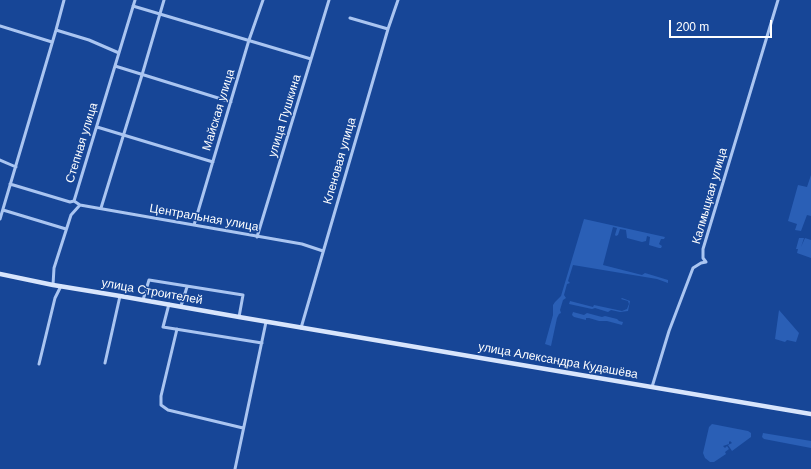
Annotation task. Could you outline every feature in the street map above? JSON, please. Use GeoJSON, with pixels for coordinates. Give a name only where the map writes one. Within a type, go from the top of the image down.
{"type":"FeatureCollection","features":[{"type":"Feature","properties":{"kind":"main road","name":"улица Строителей"},"geometry":{"type":"LineString","coordinates":[[0,274],[53,285],[301,328]]}},
{"type":"Feature","properties":{"kind":"main road","name":"улица Александра Кудашёва"},"geometry":{"type":"LineString","coordinates":[[301,328],[811,414]]}},
{"type":"Feature","properties":{"kind":"street"},"geometry":{"type":"LineString","coordinates":[[0,219],[64,0]]}},
{"type":"Feature","properties":{"kind":"street","name":"Степная улица"},"geometry":{"type":"LineString","coordinates":[[80,205],[74,201],[135,0]]}},
{"type":"Feature","properties":{"kind":"street"},"geometry":{"type":"LineString","coordinates":[[101,208],[164,0]]}},
{"type":"Feature","properties":{"kind":"street","name":"Майская улица"},"geometry":{"type":"LineString","coordinates":[[194,225],[263,0]]}},
{"type":"Feature","properties":{"kind":"street","name":"улица Пушкина"},"geometry":{"type":"LineString","coordinates":[[257,237],[329,0]]}},
{"type":"Feature","properties":{"kind":"street","name":"Кленовая улица"},"geometry":{"type":"LineString","coordinates":[[301,328],[388,29],[398,0]]}},
{"type":"Feature","properties":{"kind":"street","name":"Калмыцкая улица"},"geometry":{"type":"LineString","coordinates":[[652,387],[669,331],[693,268],[706,262],[703,258],[703,249],[778,0]]}},
{"type":"Feature","properties":{"kind":"street"},"geometry":{"type":"LineString","coordinates":[[133,6],[311,59]]}},
{"type":"Feature","properties":{"kind":"street"},"geometry":{"type":"LineString","coordinates":[[350,18],[388,29]]}},
{"type":"Feature","properties":{"kind":"street"},"geometry":{"type":"LineString","coordinates":[[0,26],[52,42]]}},
{"type":"Feature","properties":{"kind":"street"},"geometry":{"type":"LineString","coordinates":[[56,30],[89,40],[119,53]]}},
{"type":"Feature","properties":{"kind":"street"},"geometry":{"type":"LineString","coordinates":[[115,66],[231,102]]}},
{"type":"Feature","properties":{"kind":"street"},"geometry":{"type":"LineString","coordinates":[[97,127],[213,162]]}},
{"type":"Feature","properties":{"kind":"street"},"geometry":{"type":"LineString","coordinates":[[0,160],[16,167]]}},
{"type":"Feature","properties":{"kind":"street"},"geometry":{"type":"LineString","coordinates":[[10,184],[70,202],[74,201]]}},
{"type":"Feature","properties":{"kind":"street"},"geometry":{"type":"LineString","coordinates":[[53,285],[54,268],[66,229],[71,215],[80,205]]}},
{"type":"Feature","properties":{"kind":"street","name":"Центральная улица"},"geometry":{"type":"LineString","coordinates":[[80,205],[302,244],[323,251]]}},
{"type":"Feature","properties":{"kind":"street"},"geometry":{"type":"LineString","coordinates":[[3,210],[66,229]]}},
{"type":"Feature","properties":{"kind":"street"},"geometry":{"type":"LineString","coordinates":[[143,300],[149,280],[243,295],[239,317]]}},
{"type":"Feature","properties":{"kind":"street"},"geometry":{"type":"LineString","coordinates":[[39,364],[55,298],[61,286]]}},
{"type":"Feature","properties":{"kind":"street"},"geometry":{"type":"LineString","coordinates":[[181,306],[187,286]]}},
{"type":"Feature","properties":{"kind":"street"},"geometry":{"type":"LineString","coordinates":[[105,363],[120,296]]}},
{"type":"Feature","properties":{"kind":"street"},"geometry":{"type":"LineString","coordinates":[[169,304],[163,327],[262,343]]}},
{"type":"Feature","properties":{"kind":"street"},"geometry":{"type":"LineString","coordinates":[[235,469],[266,322]]}},
{"type":"Feature","properties":{"kind":"street"},"geometry":{"type":"LineString","coordinates":[[177,329],[161,396],[161,405],[168,410],[243,428]]}},
{"type":"Feature","properties":{"kind":"shaded area"},"geometry":{"type":"Polygon","coordinates":[[[811,175],[811,216],[807,215],[801,231],[795,230],[797,224],[788,221],[798,185],[807,187],[811,175]]]}},
{"type":"Feature","properties":{"kind":"shaded area"},"geometry":{"type":"Polygon","coordinates":[[[584,219],[665,237],[664,239],[661,239],[659,244],[662,246],[659,248],[649,245],[650,237],[647,236],[646,241],[642,242],[627,238],[626,230],[620,229],[618,235],[616,236],[617,228],[613,227],[603,265],[642,275],[645,273],[668,280],[668,283],[657,279],[573,265],[568,281],[570,283],[567,284],[564,295],[566,298],[563,300],[560,310],[561,313],[557,318],[551,346],[545,344],[553,315],[553,305],[561,296],[584,219]]]}},
{"type":"Feature","properties":{"kind":"shaded area"},"geometry":{"type":"Polygon","coordinates":[[[799,238],[804,238],[801,247],[805,238],[811,240],[811,258],[797,253],[798,249],[796,249],[799,238]]]}},
{"type":"Feature","properties":{"kind":"shaded area"},"geometry":{"type":"Polygon","coordinates":[[[621,299],[630,301],[628,311],[620,312],[611,310],[608,312],[595,308],[592,309],[569,304],[570,301],[593,307],[594,305],[622,311],[627,309],[629,304],[628,301],[621,299]]]}},
{"type":"Feature","properties":{"kind":"shaded area"},"geometry":{"type":"Polygon","coordinates":[[[779,310],[799,333],[796,342],[787,340],[785,342],[775,339],[779,310]]]}},
{"type":"Feature","properties":{"kind":"shaded area"},"geometry":{"type":"Polygon","coordinates":[[[573,312],[584,315],[587,313],[602,317],[605,316],[623,322],[622,325],[589,318],[586,318],[586,320],[574,317],[572,315],[573,312]]]}},
{"type":"Feature","properties":{"kind":"shaded area"},"geometry":{"type":"Polygon","coordinates":[[[712,424],[748,431],[751,433],[751,437],[732,451],[728,445],[732,443],[730,441],[729,444],[723,446],[725,448],[727,446],[729,449],[725,452],[726,454],[714,462],[710,462],[705,458],[703,453],[709,427],[712,424]]]}},
{"type":"Feature","properties":{"kind":"shaded area"},"geometry":{"type":"Polygon","coordinates":[[[763,433],[811,441],[811,448],[764,439],[762,437],[763,433]]]}}]}
